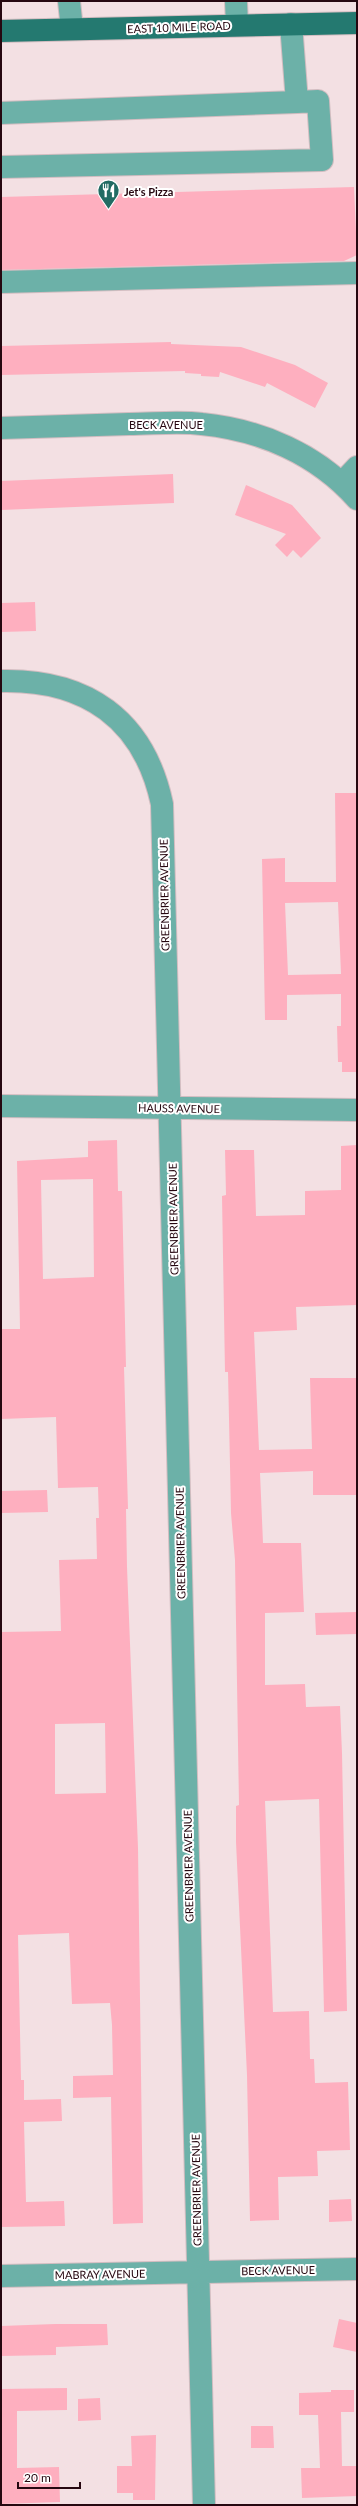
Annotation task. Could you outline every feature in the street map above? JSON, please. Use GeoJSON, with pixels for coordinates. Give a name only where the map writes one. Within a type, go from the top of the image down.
{"type":"FeatureCollection","features":[{"type":"Feature","properties":{"kind":"main road","name":"EAST 10 MILE ROAD"},"geometry":{"type":"LineString","coordinates":[[1,31],[357,23]]}},
{"type":"Feature","properties":{"kind":"street"},"geometry":{"type":"LineString","coordinates":[[69,1],[72,29]]}},
{"type":"Feature","properties":{"kind":"street"},"geometry":{"type":"LineString","coordinates":[[236,1],[237,25]]}},
{"type":"Feature","properties":{"kind":"street"},"geometry":{"type":"LineString","coordinates":[[291,24],[297,102]]}},
{"type":"Feature","properties":{"kind":"street"},"geometry":{"type":"LineString","coordinates":[[1,113],[318,101],[322,160],[1,167]]}},
{"type":"Feature","properties":{"kind":"street"},"geometry":{"type":"LineString","coordinates":[[1,282],[357,273]]}},
{"type":"Feature","properties":{"kind":"street","name":"BECK AVENUE"},"geometry":{"type":"LineString","coordinates":[[1,428],[183,423],[243,430],[280,443],[313,461],[350,475],[357,499]]}},
{"type":"Feature","properties":{"kind":"street","name":"GREENBRIER AVENUE"},"geometry":{"type":"LineString","coordinates":[[1,681],[36,681],[57,685],[98,704],[127,728],[141,748],[153,772],[162,804],[204,2505]]}},
{"type":"Feature","properties":{"kind":"street","name":"HAUSS AVENUE"},"geometry":{"type":"LineString","coordinates":[[1,1106],[357,1110]]}},
{"type":"Feature","properties":{"kind":"street","name":"BECK AVENUE"},"geometry":{"type":"LineString","coordinates":[[198,2271],[357,2269]]}},
{"type":"Feature","properties":{"kind":"street","name":"MABRAY AVENUE"},"geometry":{"type":"LineString","coordinates":[[1,2276],[198,2271]]}},
{"type":"Feature","properties":{"kind":"building"},"geometry":{"type":"Polygon","coordinates":[[[354,187],[357,255],[344,261],[1,270],[1,197],[354,187]]]}},
{"type":"Feature","properties":{"kind":"building"},"geometry":{"type":"Polygon","coordinates":[[[171,342],[171,344],[241,347],[295,365],[328,383],[315,408],[267,383],[265,387],[220,372],[219,377],[201,376],[201,374],[185,373],[185,371],[1,375],[1,346],[171,342]]]}},
{"type":"Feature","properties":{"kind":"building"},"geometry":{"type":"Polygon","coordinates":[[[173,474],[174,503],[1,510],[1,481],[173,474]]]}},
{"type":"Feature","properties":{"kind":"building"},"geometry":{"type":"Polygon","coordinates":[[[246,485],[292,505],[321,538],[301,558],[293,550],[287,557],[275,545],[286,534],[235,515],[246,485]]]}},
{"type":"Feature","properties":{"kind":"building"},"geometry":{"type":"Polygon","coordinates":[[[35,602],[36,631],[1,632],[1,603],[35,602]]]}},
{"type":"Feature","properties":{"kind":"building"},"geometry":{"type":"Polygon","coordinates":[[[335,793],[357,793],[357,1072],[342,1072],[342,1062],[338,1062],[337,1026],[341,1026],[341,994],[287,995],[287,1020],[265,1020],[262,859],[285,858],[285,882],[336,882],[335,793]],[[338,902],[285,903],[288,975],[341,974],[338,902]]]}},
{"type":"Feature","properties":{"kind":"building"},"geometry":{"type":"Polygon","coordinates":[[[117,1140],[118,1191],[122,1191],[126,1367],[124,1367],[128,1509],[126,1509],[127,1567],[138,1848],[143,2223],[113,2224],[111,2097],[73,2098],[73,2076],[113,2075],[112,2025],[110,2003],[72,2004],[69,1933],[18,1935],[21,2080],[24,2080],[24,2100],[61,2099],[62,2121],[24,2122],[26,2202],[64,2201],[65,2226],[1,2227],[1,1632],[61,1631],[59,1560],[97,1559],[96,1518],[99,1518],[98,1487],[58,1488],[56,1417],[1,1419],[1,1329],[20,1329],[17,1161],[88,1157],[88,1141],[117,1140]],[[93,1179],[41,1180],[43,1279],[94,1277],[93,1179]],[[105,1723],[55,1724],[55,1794],[106,1793],[105,1723]]]}},
{"type":"Feature","properties":{"kind":"building"},"geometry":{"type":"Polygon","coordinates":[[[357,1145],[357,1305],[296,1307],[297,1330],[254,1332],[259,1450],[312,1449],[310,1378],[357,1378],[357,1495],[313,1495],[313,1471],[260,1473],[263,1543],[301,1543],[304,1612],[265,1613],[265,1685],[305,1684],[306,1707],[340,1706],[342,1753],[347,2011],[324,2012],[319,1799],[265,1801],[273,2012],[309,2011],[310,2059],[314,2059],[315,2083],[348,2082],[350,2150],[317,2151],[318,2176],[278,2177],[279,2220],[250,2221],[247,2075],[236,1842],[236,1806],[239,1805],[235,1560],[231,1513],[228,1372],[225,1372],[222,1196],[226,1195],[225,1150],[254,1150],[256,1216],[305,1215],[305,1191],[341,1190],[341,1146],[357,1145]]]}},
{"type":"Feature","properties":{"kind":"building"},"geometry":{"type":"Polygon","coordinates":[[[47,1490],[48,1512],[1,1513],[1,1491],[47,1490]]]}},
{"type":"Feature","properties":{"kind":"building"},"geometry":{"type":"Polygon","coordinates":[[[357,1612],[357,1634],[316,1635],[315,1613],[357,1612]]]}},
{"type":"Feature","properties":{"kind":"building"},"geometry":{"type":"Polygon","coordinates":[[[351,2199],[352,2221],[329,2222],[329,2200],[351,2199]]]}},
{"type":"Feature","properties":{"kind":"building"},"geometry":{"type":"Polygon","coordinates":[[[339,2319],[357,2323],[357,2352],[333,2347],[339,2319]]]}},
{"type":"Feature","properties":{"kind":"building"},"geometry":{"type":"Polygon","coordinates":[[[107,2324],[108,2345],[56,2347],[56,2355],[1,2356],[1,2326],[107,2324]]]}},
{"type":"Feature","properties":{"kind":"building"},"geometry":{"type":"Polygon","coordinates":[[[67,2388],[67,2410],[17,2411],[17,2468],[59,2467],[60,2502],[1,2504],[1,2389],[67,2388]]]}},
{"type":"Feature","properties":{"kind":"building"},"geometry":{"type":"Polygon","coordinates":[[[331,2390],[354,2390],[354,2412],[341,2412],[342,2466],[357,2466],[357,2496],[302,2498],[301,2468],[320,2468],[318,2415],[299,2415],[299,2393],[331,2392],[331,2390]]]}},
{"type":"Feature","properties":{"kind":"building"},"geometry":{"type":"Polygon","coordinates":[[[100,2398],[101,2420],[78,2421],[78,2399],[100,2398]]]}},
{"type":"Feature","properties":{"kind":"building"},"geometry":{"type":"Polygon","coordinates":[[[251,2426],[273,2426],[274,2448],[251,2448],[251,2426]]]}},
{"type":"Feature","properties":{"kind":"building"},"geometry":{"type":"Polygon","coordinates":[[[156,2435],[155,2500],[133,2500],[133,2493],[117,2493],[117,2466],[132,2466],[131,2436],[156,2435]]]}},
{"type":"Feature","properties":{"kind":"place","name":"Jet's Pizza"},"geometry":{"type":"Point","coordinates":[109,210]}}]}
